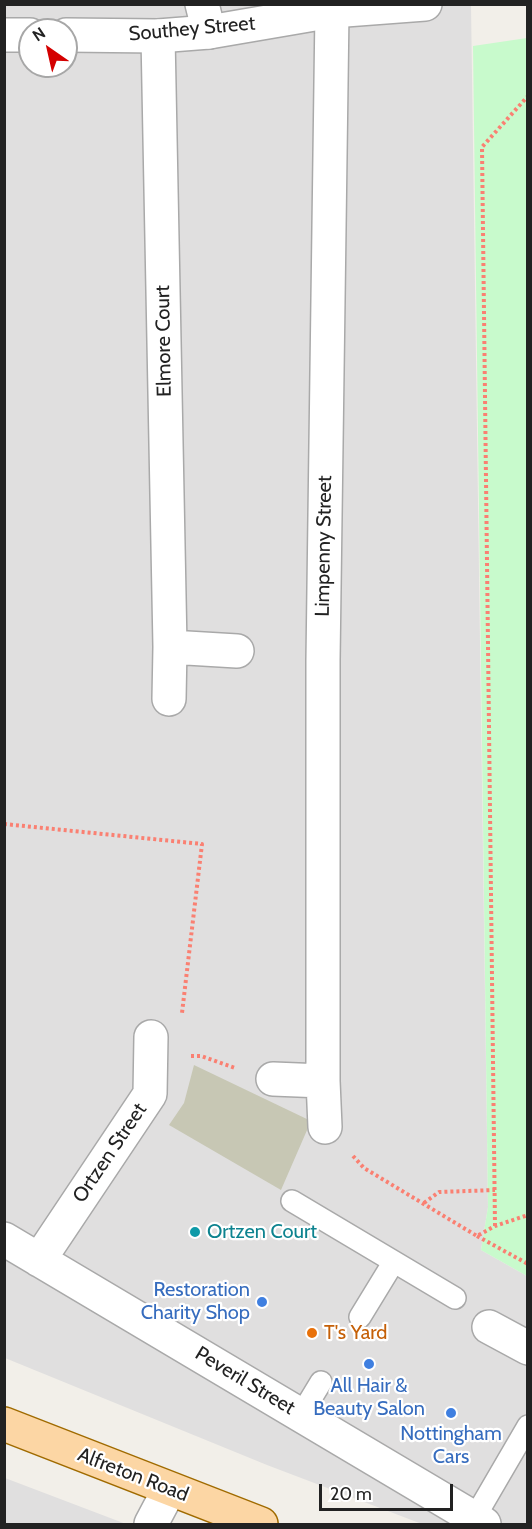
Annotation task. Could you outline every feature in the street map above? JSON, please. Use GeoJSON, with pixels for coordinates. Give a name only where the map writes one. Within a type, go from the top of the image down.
{"type":"FeatureCollection","features":[{"type":"Feature","properties":{"kind":"main road","name":"Alfreton Road"},"geometry":{"type":"LineString","coordinates":[[4,1424],[261,1524]]}},
{"type":"Feature","properties":{"kind":"street","name":"Southey Street"},"geometry":{"type":"LineString","coordinates":[[78,35],[158,36],[206,18],[425,4]]}},
{"type":"Feature","properties":{"kind":"street","name":"Limpenny Street"},"geometry":{"type":"LineString","coordinates":[[325,1127],[323,1081],[323,660],[332,11]]}},
{"type":"Feature","properties":{"kind":"street","name":"Elmore Court"},"geometry":{"type":"LineString","coordinates":[[158,36],[170,647],[169,699]]}},
{"type":"Feature","properties":{"kind":"street"},"geometry":{"type":"LineString","coordinates":[[170,647],[237,651]]}},
{"type":"Feature","properties":{"kind":"street","name":"Ortzen Street"},"geometry":{"type":"LineString","coordinates":[[39,1260],[150,1094],[151,1037]]}},
{"type":"Feature","properties":{"kind":"street"},"geometry":{"type":"LineString","coordinates":[[273,1079],[323,1081]]}},
{"type":"Feature","properties":{"kind":"street","name":"Peveril Street"},"geometry":{"type":"LineString","coordinates":[[4,1239],[480,1521]]}},
{"type":"Feature","properties":{"kind":"street"},"geometry":{"type":"LineString","coordinates":[[489,1327],[528,1348]]}},
{"type":"Feature","properties":{"kind":"street"},"geometry":{"type":"LineString","coordinates":[[151,1524],[170,1490]]}},
{"type":"Feature","properties":{"kind":"lane"},"geometry":{"type":"LineString","coordinates":[[292,1201],[455,1298]]}},
{"type":"Feature","properties":{"kind":"lane"},"geometry":{"type":"LineString","coordinates":[[360,1317],[393,1263]]}},
{"type":"Feature","properties":{"kind":"lane"},"geometry":{"type":"LineString","coordinates":[[301,1415],[321,1382]]}},
{"type":"Feature","properties":{"kind":"lane"},"geometry":{"type":"LineString","coordinates":[[480,1521],[528,1426]]}},
{"type":"Feature","properties":{"kind":"path"},"geometry":{"type":"LineString","coordinates":[[495,1226],[482,147],[528,96]]}},
{"type":"Feature","properties":{"kind":"path"},"geometry":{"type":"LineString","coordinates":[[4,824],[202,844],[181,1021]]}},
{"type":"Feature","properties":{"kind":"path"},"geometry":{"type":"LineString","coordinates":[[201,1056],[238,1069]]}},
{"type":"Feature","properties":{"kind":"path"},"geometry":{"type":"LineString","coordinates":[[325,1127],[364,1168],[528,1264]]}},
{"type":"Feature","properties":{"kind":"path"},"geometry":{"type":"LineString","coordinates":[[424,1203],[439,1192],[495,1190]]}},
{"type":"Feature","properties":{"kind":"path"},"geometry":{"type":"LineString","coordinates":[[477,1236],[495,1226],[528,1215]]}},
{"type":"Feature","properties":{"kind":"shaded area"},"geometry":{"type":"Polygon","coordinates":[[[4,5],[471,5],[488,1207],[481,1250],[527,1276],[527,1524],[422,1524],[267,1465],[5,1358],[4,5]]]}},
{"type":"Feature","properties":{"kind":"shaded area"},"geometry":{"type":"Polygon","coordinates":[[[194,1065],[311,1121],[281,1190],[169,1125],[184,1103],[194,1065]]]}},
{"type":"Feature","properties":{"kind":"shaded area"},"geometry":{"type":"Polygon","coordinates":[[[5,1478],[126,1524],[5,1524],[5,1478]]]}},
{"type":"Feature","properties":{"kind":"green space"},"geometry":{"type":"Polygon","coordinates":[[[528,38],[527,1276],[481,1250],[488,1207],[473,46],[528,38]]]}},
{"type":"Feature","properties":{"kind":"place","name":"Ortzen Court"},"geometry":{"type":"Point","coordinates":[195,1232]}},
{"type":"Feature","properties":{"kind":"place","name":"Restoration Charity Shop"},"geometry":{"type":"Point","coordinates":[262,1302]}},
{"type":"Feature","properties":{"kind":"place","name":"T's Yard"},"geometry":{"type":"Point","coordinates":[312,1333]}},
{"type":"Feature","properties":{"kind":"place","name":"All Hair & Beauty Salon"},"geometry":{"type":"Point","coordinates":[369,1364]}},
{"type":"Feature","properties":{"kind":"place","name":"Nottingham Cars"},"geometry":{"type":"Point","coordinates":[451,1413]}}]}
